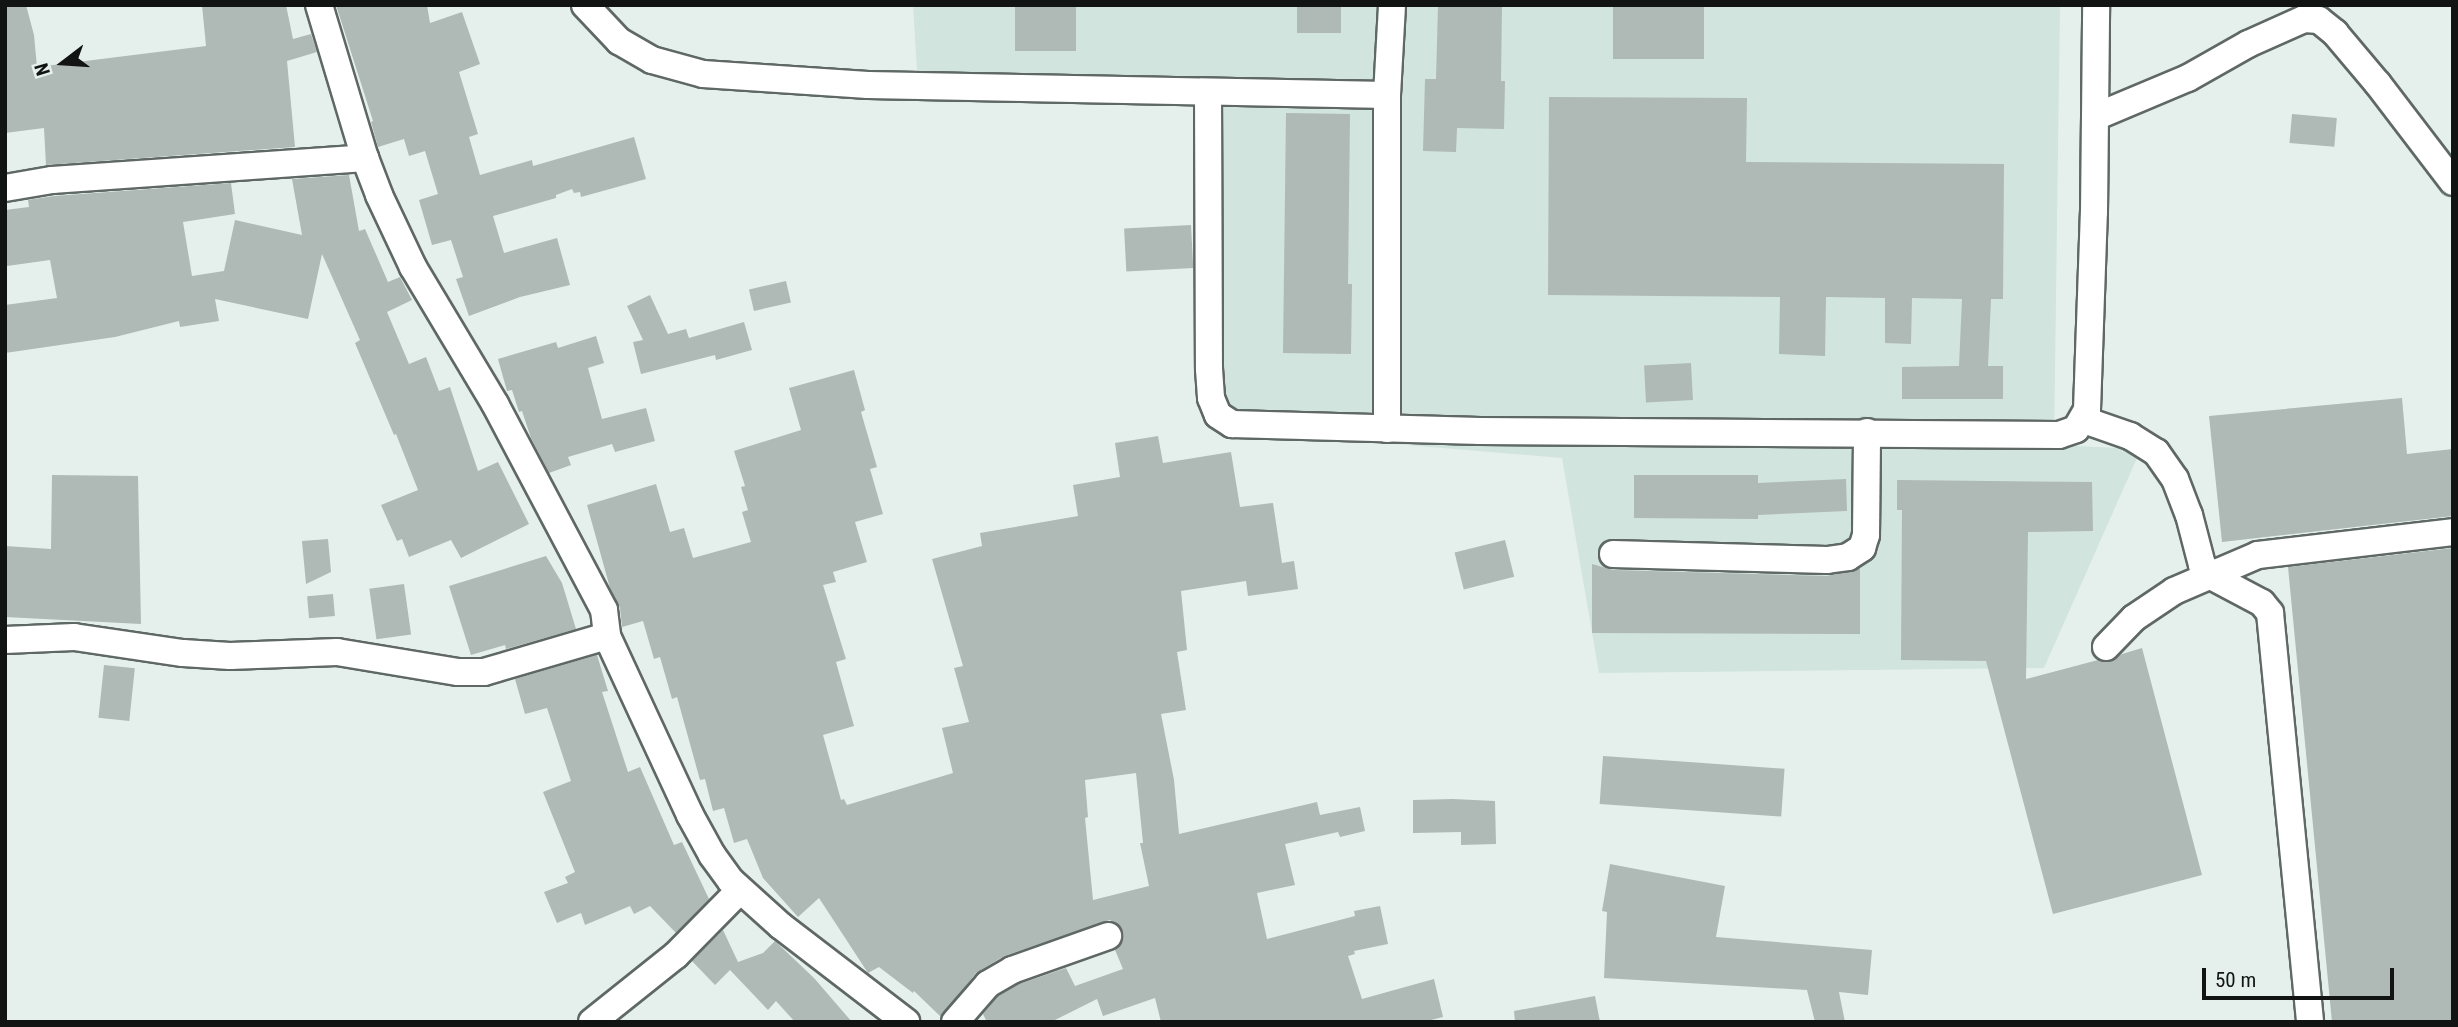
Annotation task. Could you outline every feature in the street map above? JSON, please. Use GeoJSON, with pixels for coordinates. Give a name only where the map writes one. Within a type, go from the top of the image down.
{"type":"FeatureCollection","features":[{"type":"Feature","properties":{"kind":"street"},"geometry":{"type":"LineString","coordinates":[[319,5],[365,158],[412,267],[495,404],[604,610],[607,636],[690,816],[712,855],[740,890],[780,926],[906,1022]]}},
{"type":"Feature","properties":{"kind":"street"},"geometry":{"type":"LineString","coordinates":[[585,5],[619,41],[641,54],[652,60],[703,74],[868,85],[1387,95]]}},
{"type":"Feature","properties":{"kind":"street"},"geometry":{"type":"LineString","coordinates":[[1387,429],[1387,95],[1392,5]]}},
{"type":"Feature","properties":{"kind":"street"},"geometry":{"type":"LineString","coordinates":[[1208,92],[1211,398],[1218,415],[1232,424],[1387,429],[2059,435],[2069,433],[2084,420],[2088,384],[2096,5]]}},
{"type":"Feature","properties":{"kind":"street"},"geometry":{"type":"LineString","coordinates":[[2095,117],[2188,78],[2248,44],[2304,19],[2319,20],[2335,33],[2378,84],[2453,182]]}},
{"type":"Feature","properties":{"kind":"street"},"geometry":{"type":"LineString","coordinates":[[5,188],[52,180],[166,170],[365,158]]}},
{"type":"Feature","properties":{"kind":"street"},"geometry":{"type":"LineString","coordinates":[[2084,420],[2130,436],[2156,452],[2175,479],[2189,516],[2202,565],[2213,577],[2262,603],[2273,623],[2310,1022]]}},
{"type":"Feature","properties":{"kind":"street"},"geometry":{"type":"LineString","coordinates":[[1613,554],[1827,560],[1848,557],[1862,548],[1866,535],[1867,432]]}},
{"type":"Feature","properties":{"kind":"street"},"geometry":{"type":"LineString","coordinates":[[2106,647],[2134,618],[2174,591],[2213,577],[2258,555],[2453,532]]}},
{"type":"Feature","properties":{"kind":"street"},"geometry":{"type":"LineString","coordinates":[[5,640],[74,637],[183,653],[230,656],[337,652],[458,672],[484,672],[607,636]]}},
{"type":"Feature","properties":{"kind":"street"},"geometry":{"type":"LineString","coordinates":[[593,1022],[677,955],[740,890]]}},
{"type":"Feature","properties":{"kind":"street"},"geometry":{"type":"LineString","coordinates":[[955,1022],[988,984],[1012,970],[1108,936]]}},
{"type":"Feature","properties":{"kind":"shaded area"},"geometry":{"type":"Polygon","coordinates":[[[913,5],[2060,5],[2054,445],[2141,449],[2044,668],[1599,673],[1562,458],[1216,429],[1217,104],[919,102],[913,5]]]}},
{"type":"Feature","properties":{"kind":"building"},"geometry":{"type":"Polygon","coordinates":[[[5,5],[26,5],[34,35],[37,67],[206,46],[202,5],[286,5],[293,39],[311,34],[317,52],[287,61],[295,147],[46,165],[44,128],[5,133],[5,5]]]}},
{"type":"Feature","properties":{"kind":"building"},"geometry":{"type":"Polygon","coordinates":[[[336,5],[427,5],[430,23],[462,12],[480,64],[459,72],[478,134],[469,137],[480,175],[532,160],[533,166],[634,137],[646,179],[581,197],[580,192],[574,193],[572,189],[556,195],[556,198],[493,216],[504,253],[557,238],[570,285],[520,297],[469,316],[456,279],[463,277],[451,240],[432,245],[419,200],[438,194],[425,151],[409,156],[404,139],[378,147],[371,122],[373,121],[336,5]]]}},
{"type":"Feature","properties":{"kind":"building"},"geometry":{"type":"Polygon","coordinates":[[[1015,5],[1076,5],[1076,51],[1015,51],[1015,5]]]}},
{"type":"Feature","properties":{"kind":"building"},"geometry":{"type":"Polygon","coordinates":[[[1297,5],[1341,5],[1341,33],[1297,33],[1297,5]]]}},
{"type":"Feature","properties":{"kind":"building"},"geometry":{"type":"Polygon","coordinates":[[[1438,5],[1502,5],[1501,81],[1505,81],[1504,129],[1457,128],[1456,152],[1423,151],[1425,79],[1436,79],[1438,5]]]}},
{"type":"Feature","properties":{"kind":"building"},"geometry":{"type":"Polygon","coordinates":[[[1613,5],[1704,5],[1704,59],[1613,59],[1613,5]]]}},
{"type":"Feature","properties":{"kind":"building"},"geometry":{"type":"Polygon","coordinates":[[[1549,97],[1747,98],[1746,162],[2004,164],[2003,299],[1991,299],[1988,366],[2003,366],[2003,399],[1902,399],[1902,367],[1959,366],[1962,299],[1912,298],[1911,344],[1885,343],[1885,298],[1826,297],[1825,356],[1779,354],[1780,297],[1548,295],[1549,97]]]}},
{"type":"Feature","properties":{"kind":"building"},"geometry":{"type":"Polygon","coordinates":[[[1286,113],[1350,114],[1348,284],[1352,284],[1351,354],[1283,353],[1286,113]]]}},
{"type":"Feature","properties":{"kind":"building"},"geometry":{"type":"Polygon","coordinates":[[[2292,114],[2337,118],[2334,147],[2289,143],[2292,114]]]}},
{"type":"Feature","properties":{"kind":"building"},"geometry":{"type":"Polygon","coordinates":[[[349,175],[359,231],[365,229],[388,282],[400,277],[412,300],[387,312],[409,364],[426,357],[439,391],[450,387],[478,471],[498,462],[529,524],[461,558],[451,540],[409,557],[402,539],[397,541],[381,505],[418,490],[355,343],[360,340],[322,254],[308,319],[215,299],[219,321],[180,327],[179,321],[115,337],[5,353],[5,305],[57,298],[50,260],[7,266],[5,210],[29,207],[28,200],[54,196],[231,183],[235,214],[183,222],[192,276],[224,271],[235,220],[302,235],[292,179],[349,175]]]}},
{"type":"Feature","properties":{"kind":"building"},"geometry":{"type":"Polygon","coordinates":[[[1191,225],[1193,268],[1126,271],[1124,229],[1191,225]]]}},
{"type":"Feature","properties":{"kind":"building"},"geometry":{"type":"Polygon","coordinates":[[[786,281],[791,302],[754,311],[749,290],[786,281]]]}},
{"type":"Feature","properties":{"kind":"building"},"geometry":{"type":"Polygon","coordinates":[[[650,295],[668,334],[686,329],[689,338],[744,322],[752,350],[716,360],[715,355],[641,374],[633,342],[643,340],[627,306],[650,295]]]}},
{"type":"Feature","properties":{"kind":"building"},"geometry":{"type":"Polygon","coordinates":[[[596,336],[604,363],[588,368],[602,419],[646,408],[655,441],[615,452],[612,444],[568,457],[571,465],[549,473],[531,438],[522,411],[519,412],[512,390],[507,391],[498,359],[556,342],[558,348],[596,336]]]}},
{"type":"Feature","properties":{"kind":"building"},"geometry":{"type":"Polygon","coordinates":[[[1691,363],[1693,400],[1646,402],[1644,365],[1691,363]]]}},
{"type":"Feature","properties":{"kind":"building"},"geometry":{"type":"Polygon","coordinates":[[[854,370],[865,410],[861,412],[877,467],[870,469],[883,514],[855,522],[867,562],[833,572],[836,582],[823,585],[846,659],[836,662],[854,726],[823,735],[841,800],[844,799],[847,805],[953,773],[942,728],[969,722],[954,668],[963,666],[932,559],[982,546],[980,533],[1078,516],[1073,485],[1120,477],[1115,443],[1158,436],[1163,463],[1231,452],[1240,507],[1273,503],[1282,563],[1294,561],[1298,589],[1248,596],[1246,581],[1181,591],[1187,650],[1177,652],[1186,710],[1161,714],[1174,780],[1179,834],[1317,802],[1320,815],[1360,807],[1365,831],[1340,837],[1338,832],[1285,844],[1295,885],[1257,893],[1267,939],[1355,916],[1354,911],[1380,906],[1388,944],[1354,951],[1355,954],[1348,956],[1362,999],[1434,979],[1443,1017],[1423,1022],[1161,1022],[1155,998],[1103,1016],[1097,999],[1051,1022],[987,1022],[983,1014],[998,996],[1019,984],[1066,968],[1075,986],[1123,969],[1115,950],[1123,940],[1123,931],[1110,920],[1004,956],[976,973],[941,1017],[914,991],[913,993],[879,967],[868,973],[819,898],[798,917],[763,878],[747,839],[734,843],[724,808],[713,811],[705,779],[700,780],[677,697],[672,699],[660,657],[654,659],[643,621],[622,627],[620,608],[610,588],[587,505],[656,484],[670,532],[684,528],[693,558],[751,542],[742,512],[748,510],[741,487],[745,486],[734,451],[801,430],[789,388],[854,370]],[[1136,773],[1085,780],[1088,817],[1085,818],[1093,900],[1149,886],[1140,843],[1143,843],[1136,773]]]}},
{"type":"Feature","properties":{"kind":"building"},"geometry":{"type":"Polygon","coordinates":[[[2402,398],[2407,454],[2453,449],[2453,516],[2222,542],[2209,416],[2402,398]]]}},
{"type":"Feature","properties":{"kind":"building"},"geometry":{"type":"Polygon","coordinates":[[[52,475],[138,476],[141,624],[5,617],[5,546],[51,549],[52,475]]]}},
{"type":"Feature","properties":{"kind":"building"},"geometry":{"type":"Polygon","coordinates":[[[1634,475],[1758,475],[1758,483],[1846,479],[1847,511],[1758,515],[1758,519],[1634,518],[1634,475]]]}},
{"type":"Feature","properties":{"kind":"building"},"geometry":{"type":"Polygon","coordinates":[[[1897,480],[2092,482],[2093,531],[2028,532],[2026,679],[2098,660],[2110,662],[2122,654],[2142,648],[2202,875],[2053,914],[1986,661],[1901,660],[1902,510],[1897,510],[1897,480]]]}},
{"type":"Feature","properties":{"kind":"building"},"geometry":{"type":"Polygon","coordinates":[[[328,539],[331,572],[306,584],[302,541],[328,539]]]}},
{"type":"Feature","properties":{"kind":"building"},"geometry":{"type":"Polygon","coordinates":[[[1505,540],[1514,577],[1464,589],[1455,553],[1505,540]]]}},
{"type":"Feature","properties":{"kind":"building"},"geometry":{"type":"Polygon","coordinates":[[[2453,548],[2453,1022],[2332,1022],[2288,567],[2453,548]]]}},
{"type":"Feature","properties":{"kind":"building"},"geometry":{"type":"Polygon","coordinates":[[[546,556],[562,583],[576,629],[506,649],[505,645],[471,655],[449,586],[546,556]]]}},
{"type":"Feature","properties":{"kind":"building"},"geometry":{"type":"Polygon","coordinates":[[[1592,564],[1613,570],[1827,576],[1860,568],[1860,634],[1592,633],[1592,564]]]}},
{"type":"Feature","properties":{"kind":"building"},"geometry":{"type":"Polygon","coordinates":[[[404,584],[411,635],[376,639],[369,589],[404,584]]]}},
{"type":"Feature","properties":{"kind":"building"},"geometry":{"type":"Polygon","coordinates":[[[333,594],[335,616],[309,618],[307,596],[333,594]]]}},
{"type":"Feature","properties":{"kind":"building"},"geometry":{"type":"Polygon","coordinates":[[[597,655],[608,691],[602,692],[628,772],[640,767],[674,845],[682,842],[709,899],[676,933],[650,906],[634,914],[630,906],[585,925],[581,913],[557,923],[544,892],[568,883],[565,877],[575,872],[543,792],[571,781],[547,708],[525,714],[515,679],[597,655]]]}},
{"type":"Feature","properties":{"kind":"building"},"geometry":{"type":"Polygon","coordinates":[[[104,665],[135,668],[129,721],[98,718],[104,665]]]}},
{"type":"Feature","properties":{"kind":"building"},"geometry":{"type":"Polygon","coordinates":[[[1603,756],[1785,769],[1781,817],[1600,804],[1603,756]]]}},
{"type":"Feature","properties":{"kind":"building"},"geometry":{"type":"Polygon","coordinates":[[[1413,800],[1495,801],[1496,844],[1461,845],[1461,832],[1413,833],[1413,800]]]}},
{"type":"Feature","properties":{"kind":"building"},"geometry":{"type":"Polygon","coordinates":[[[1610,864],[1725,886],[1716,937],[1872,950],[1868,995],[1839,992],[1845,1022],[1815,1022],[1807,990],[1604,978],[1607,912],[1602,911],[1610,864]]]}},
{"type":"Feature","properties":{"kind":"building"},"geometry":{"type":"Polygon","coordinates":[[[723,930],[738,962],[763,953],[775,941],[814,978],[852,1022],[795,1022],[776,1001],[768,1010],[730,970],[715,985],[692,961],[723,930]]]}},
{"type":"Feature","properties":{"kind":"building"},"geometry":{"type":"Polygon","coordinates":[[[1595,996],[1600,1022],[1515,1022],[1514,1011],[1595,996]]]}}]}
